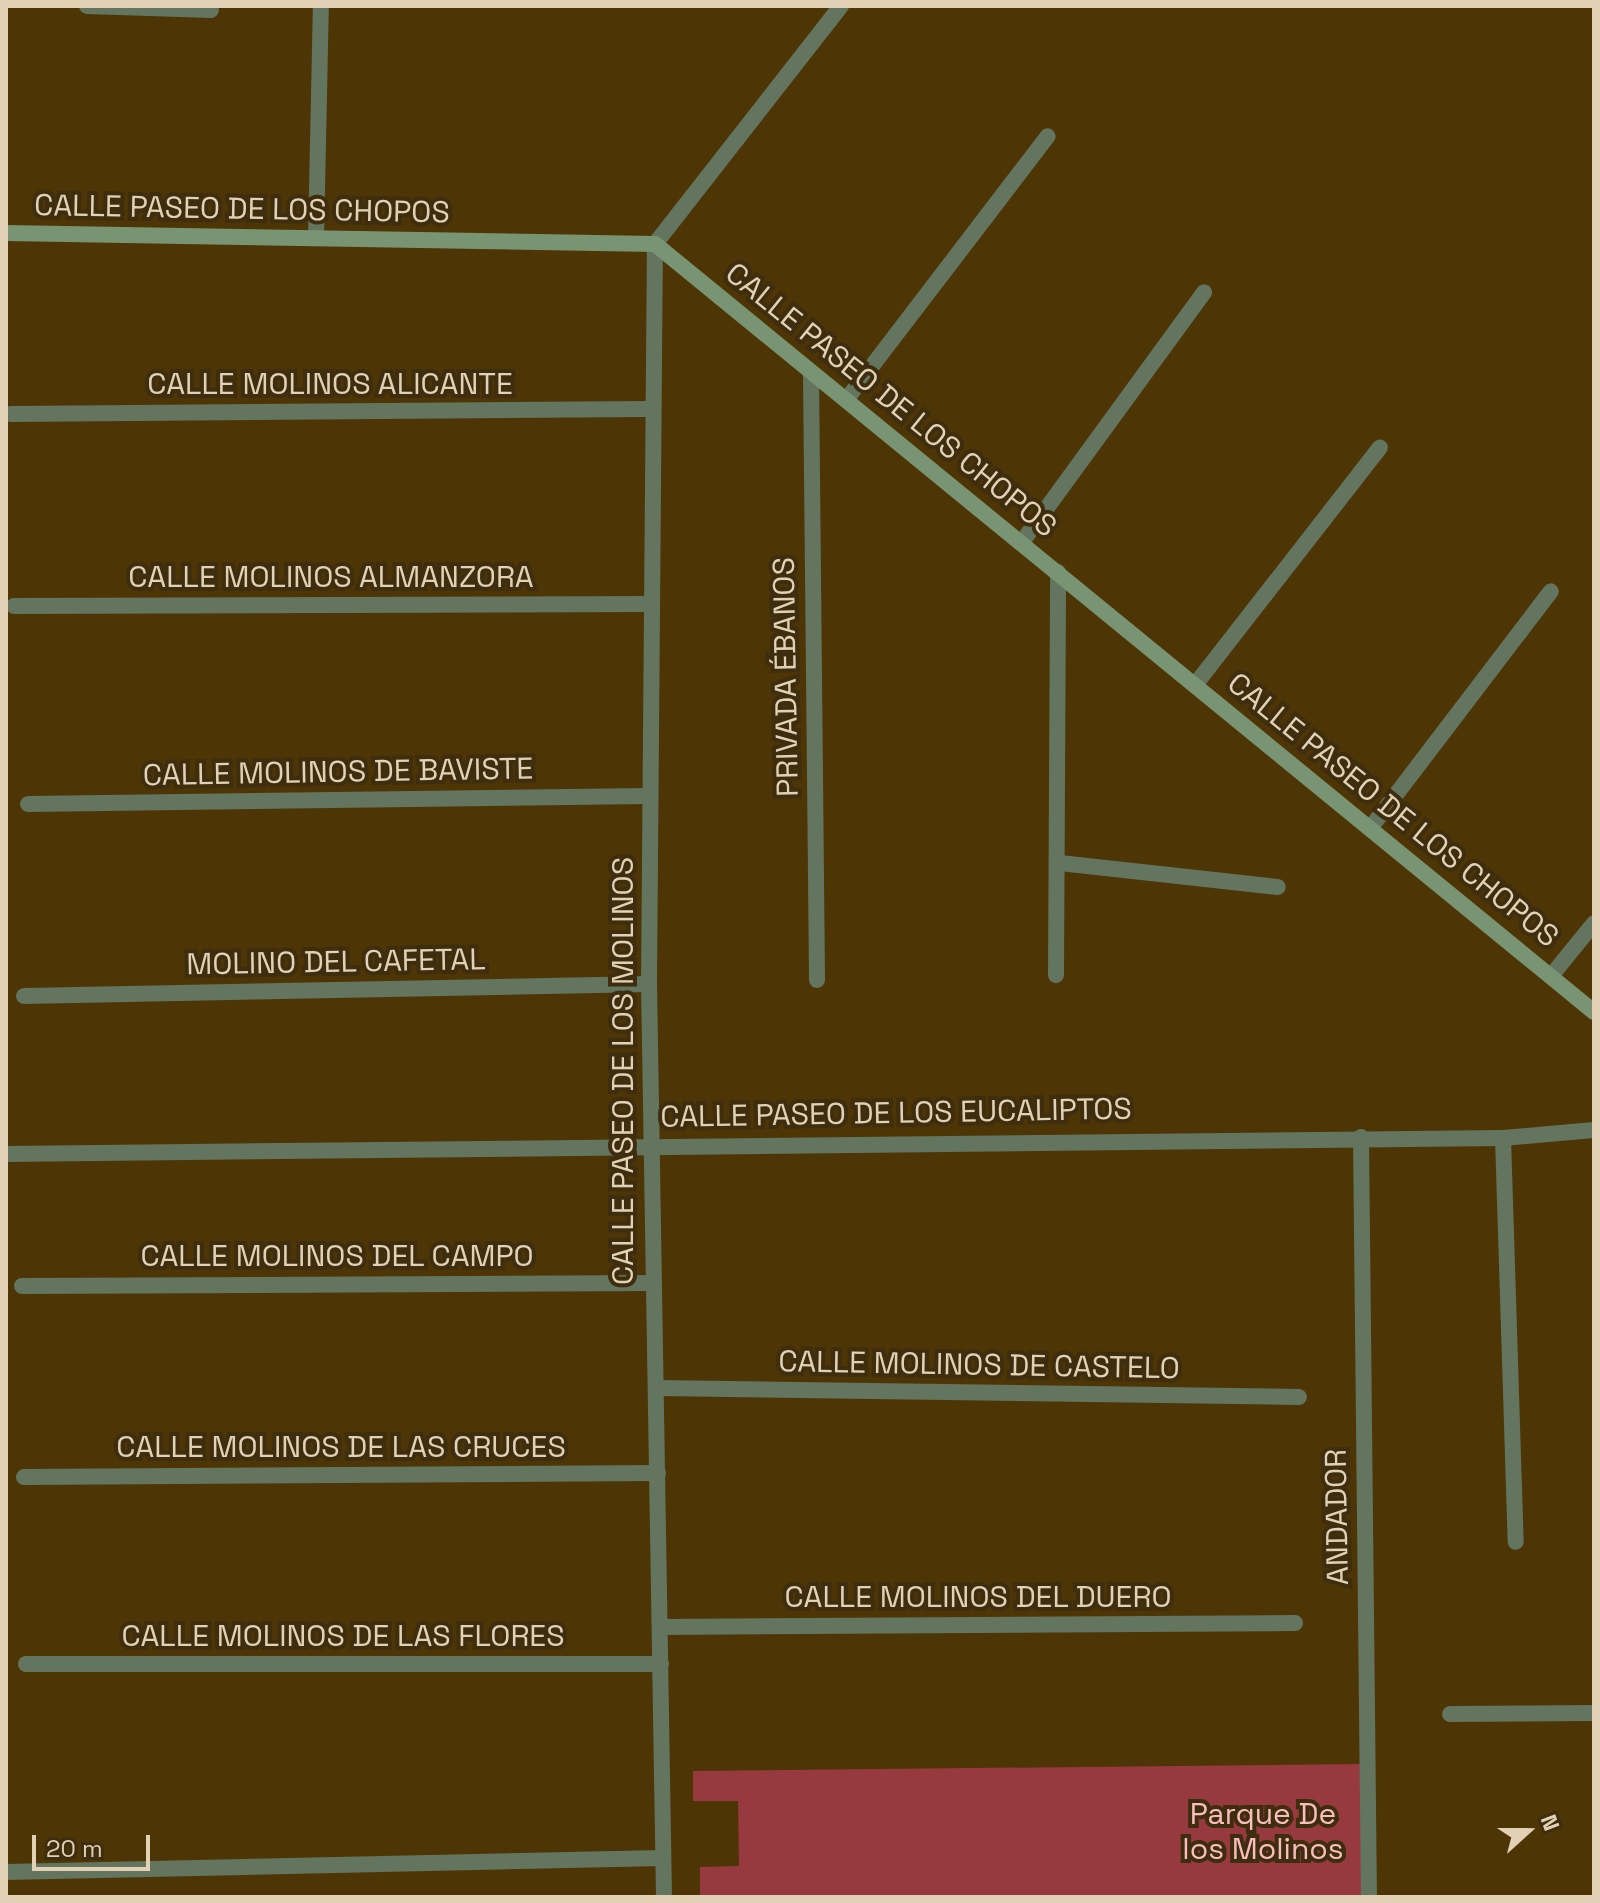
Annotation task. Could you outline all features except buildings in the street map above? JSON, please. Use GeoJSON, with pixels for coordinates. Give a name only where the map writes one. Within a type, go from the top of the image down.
{"type":"FeatureCollection","features":[{"type":"Feature","properties":{"kind":"main road","name":"CALLE PASEO DE LOS CHOPOS"},"geometry":{"type":"LineString","coordinates":[[6,233],[655,244],[811,374],[1372,826],[1594,1012]]}},
{"type":"Feature","properties":{"kind":"street"},"geometry":{"type":"LineString","coordinates":[[87,6],[211,10]]}},
{"type":"Feature","properties":{"kind":"street"},"geometry":{"type":"LineString","coordinates":[[316,238],[321,6]]}},
{"type":"Feature","properties":{"kind":"street"},"geometry":{"type":"LineString","coordinates":[[655,244],[841,6]]}},
{"type":"Feature","properties":{"kind":"street"},"geometry":{"type":"LineString","coordinates":[[846,400],[1048,136]]}},
{"type":"Feature","properties":{"kind":"street","name":"CALLE PASEO DE LOS MOLINOS"},"geometry":{"type":"LineString","coordinates":[[655,244],[649,409],[649,984],[664,1897]]}},
{"type":"Feature","properties":{"kind":"street"},"geometry":{"type":"LineString","coordinates":[[1022,542],[1204,292]]}},
{"type":"Feature","properties":{"kind":"street","name":"PRIVADA ÉBANOS"},"geometry":{"type":"LineString","coordinates":[[811,374],[817,980]]}},
{"type":"Feature","properties":{"kind":"street","name":"CALLE MOLINOS ALICANTE"},"geometry":{"type":"LineString","coordinates":[[11,414],[649,409]]}},
{"type":"Feature","properties":{"kind":"street"},"geometry":{"type":"LineString","coordinates":[[1195,685],[1380,447]]}},
{"type":"Feature","properties":{"kind":"street"},"geometry":{"type":"LineString","coordinates":[[1056,975],[1060,863],[1058,572]]}},
{"type":"Feature","properties":{"kind":"street"},"geometry":{"type":"LineString","coordinates":[[1372,826],[1551,591]]}},
{"type":"Feature","properties":{"kind":"street","name":"CALLE MOLINOS ALMANZORA"},"geometry":{"type":"LineString","coordinates":[[14,606],[649,604]]}},
{"type":"Feature","properties":{"kind":"street","name":"CALLE MOLINOS DE BAVISTE"},"geometry":{"type":"LineString","coordinates":[[28,804],[649,796]]}},
{"type":"Feature","properties":{"kind":"street"},"geometry":{"type":"LineString","coordinates":[[1060,863],[1278,887]]}},
{"type":"Feature","properties":{"kind":"street"},"geometry":{"type":"LineString","coordinates":[[1551,976],[1594,923]]}},
{"type":"Feature","properties":{"kind":"street","name":"MOLINO DEL CAFETAL"},"geometry":{"type":"LineString","coordinates":[[24,996],[649,984]]}},
{"type":"Feature","properties":{"kind":"street","name":"CALLE PASEO DE LOS EUCALIPTOS"},"geometry":{"type":"LineString","coordinates":[[6,1154],[653,1143],[1503,1138],[1594,1130]]}},
{"type":"Feature","properties":{"kind":"street","name":"ANDADOR"},"geometry":{"type":"LineString","coordinates":[[1361,1137],[1369,1897]]}},
{"type":"Feature","properties":{"kind":"street"},"geometry":{"type":"LineString","coordinates":[[1503,1138],[1516,1542]]}},
{"type":"Feature","properties":{"kind":"street","name":"CALLE MOLINOS DEL CAMPO"},"geometry":{"type":"LineString","coordinates":[[22,1286],[652,1283]]}},
{"type":"Feature","properties":{"kind":"street","name":"CALLE MOLINOS DE CASTELO"},"geometry":{"type":"LineString","coordinates":[[657,1388],[1299,1397]]}},
{"type":"Feature","properties":{"kind":"street","name":"CALLE MOLINOS DE LAS CRUCES"},"geometry":{"type":"LineString","coordinates":[[24,1477],[658,1473]]}},
{"type":"Feature","properties":{"kind":"street","name":"CALLE MOLINOS DEL DUERO"},"geometry":{"type":"LineString","coordinates":[[661,1627],[1295,1623]]}},
{"type":"Feature","properties":{"kind":"street","name":"CALLE MOLINOS DE LAS FLORES"},"geometry":{"type":"LineString","coordinates":[[26,1664],[661,1664]]}},
{"type":"Feature","properties":{"kind":"street"},"geometry":{"type":"LineString","coordinates":[[1450,1714],[1594,1713]]}},
{"type":"Feature","properties":{"kind":"street"},"geometry":{"type":"LineString","coordinates":[[6,1872],[663,1858]]}},
{"type":"Feature","properties":{"kind":"green space","name":"Parque De los Molinos"},"geometry":{"type":"Polygon","coordinates":[[[1365,1764],[1367,1897],[700,1897],[700,1867],[739,1866],[738,1801],[693,1801],[693,1771],[1365,1764]]]}}]}
